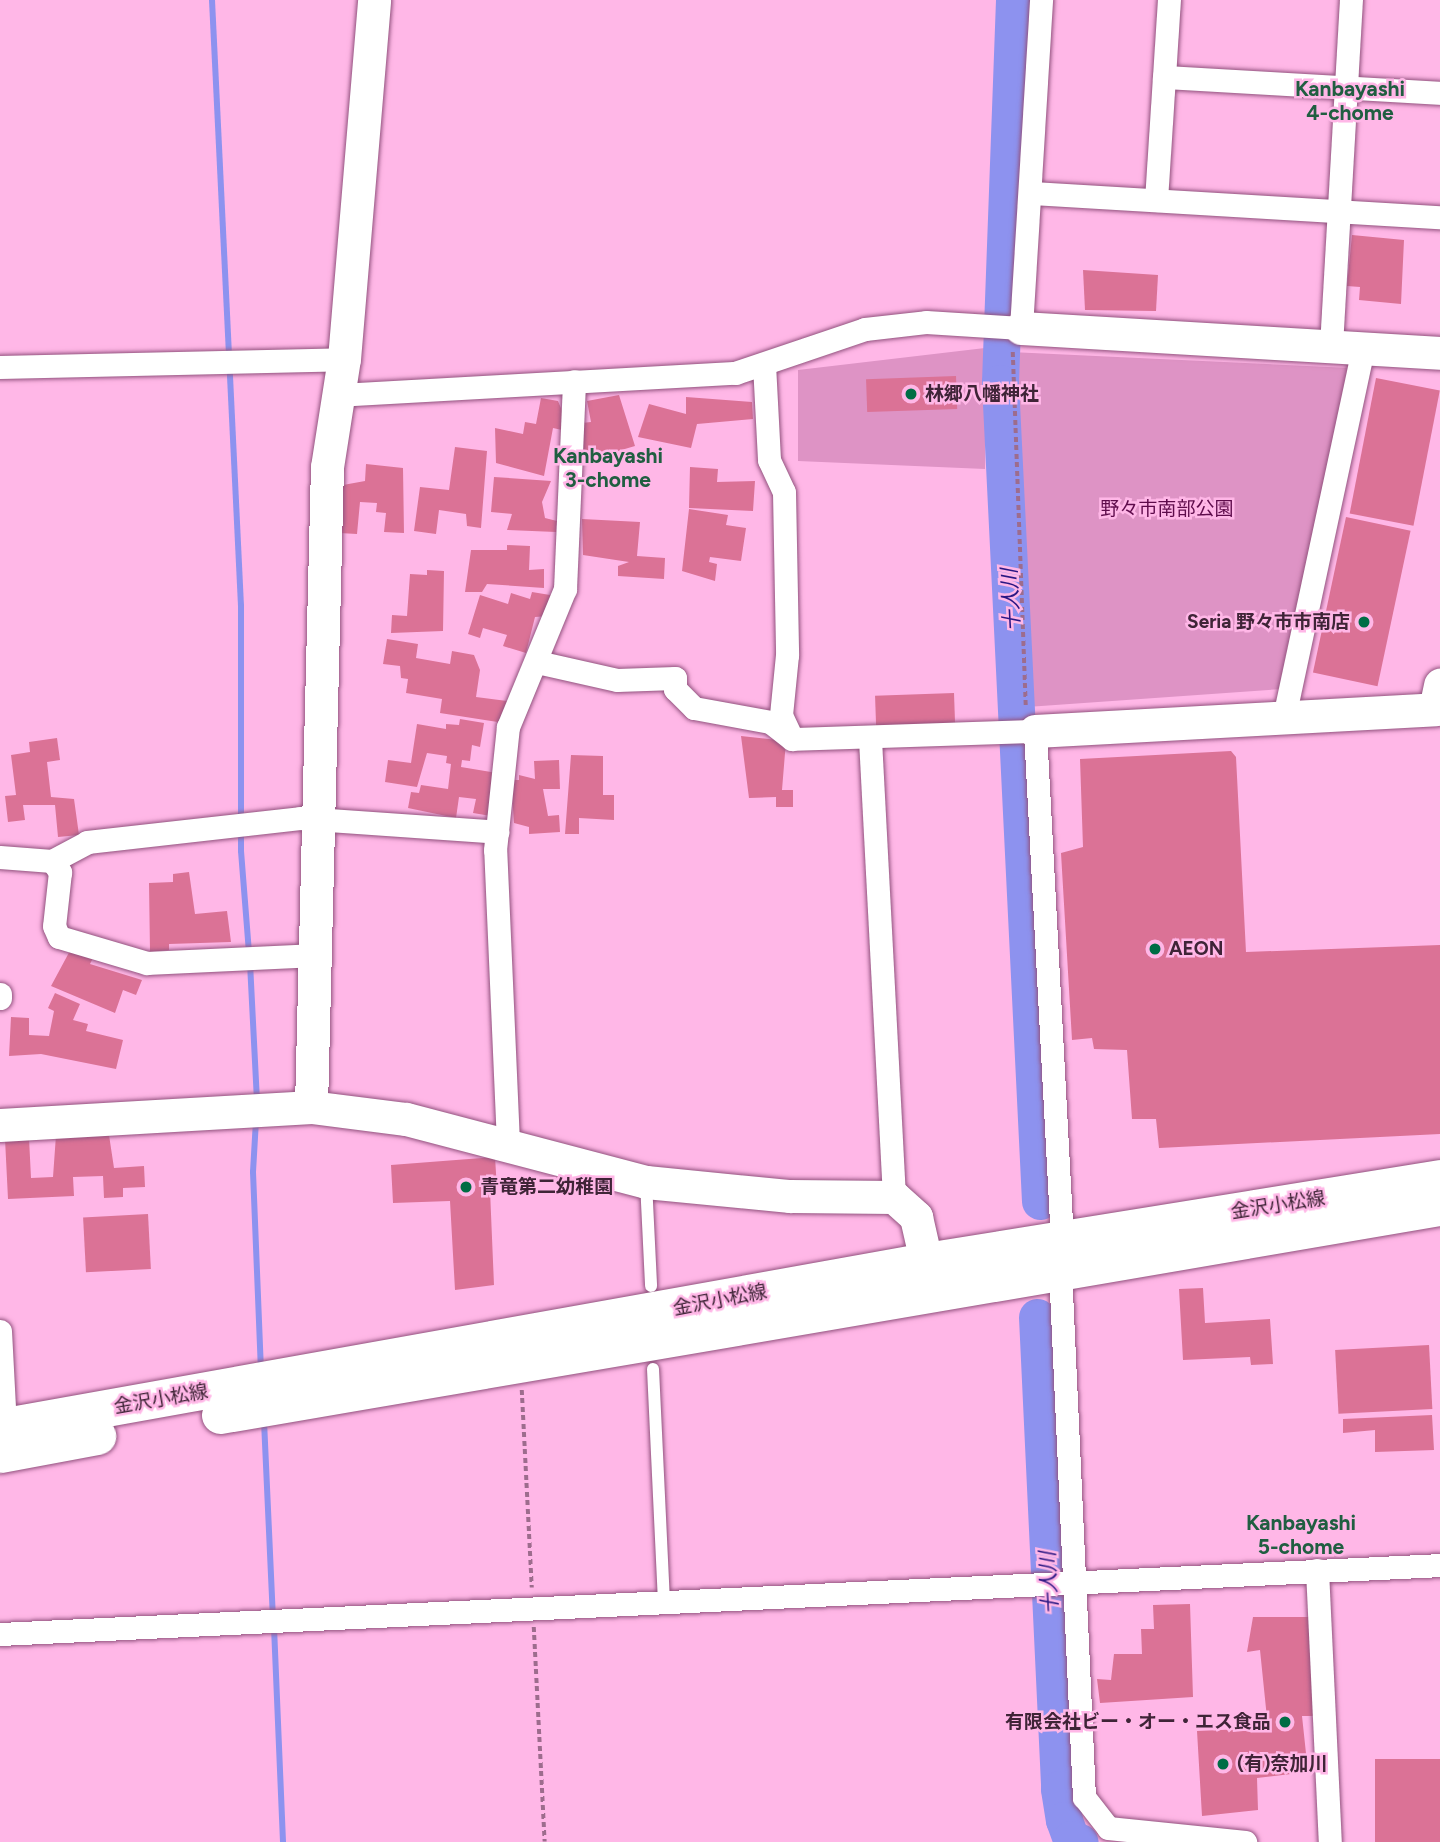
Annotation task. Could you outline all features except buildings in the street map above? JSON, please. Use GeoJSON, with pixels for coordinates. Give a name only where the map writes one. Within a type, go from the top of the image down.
{"type":"FeatureCollection","features":[{"type":"Feature","properties":{"kind":"main road","name":"金沢小松線"},"geometry":{"type":"LineString","coordinates":[[2,1435],[260,1395],[1061,1255],[1440,1178]]}},
{"type":"Feature","properties":{"kind":"main road","name":"金沢小松線"},"geometry":{"type":"LineString","coordinates":[[260,1395],[926,1261],[1061,1255],[1440,1207]]}},
{"type":"Feature","properties":{"kind":"street"},"geometry":{"type":"LineString","coordinates":[[312,1108],[316,817],[327,467],[344,359],[374,0]]}},
{"type":"Feature","properties":{"kind":"street"},"geometry":{"type":"LineString","coordinates":[[1005,327],[1031,193],[1041,0]]}},
{"type":"Feature","properties":{"kind":"street"},"geometry":{"type":"LineString","coordinates":[[1156,200],[1169,0]]}},
{"type":"Feature","properties":{"kind":"street"},"geometry":{"type":"LineString","coordinates":[[1284,718],[1347,348],[1337,211],[1351,0]]}},
{"type":"Feature","properties":{"kind":"street"},"geometry":{"type":"LineString","coordinates":[[1164,77],[1440,93]]}},
{"type":"Feature","properties":{"kind":"street"},"geometry":{"type":"LineString","coordinates":[[1031,193],[1440,216]]}},
{"type":"Feature","properties":{"kind":"street"},"geometry":{"type":"LineString","coordinates":[[338,395],[735,373],[866,329],[926,322],[1440,353]]}},
{"type":"Feature","properties":{"kind":"street"},"geometry":{"type":"LineString","coordinates":[[0,368],[234,359],[344,359]]}},
{"type":"Feature","properties":{"kind":"street"},"geometry":{"type":"LineString","coordinates":[[764,364],[769,460],[784,492],[787,655],[781,715],[792,739]]}},
{"type":"Feature","properties":{"kind":"street"},"geometry":{"type":"LineString","coordinates":[[508,1143],[498,832],[508,727],[565,589],[574,381]]}},
{"type":"Feature","properties":{"kind":"street"},"geometry":{"type":"LineString","coordinates":[[537,662],[617,680],[675,678],[675,689],[694,708],[770,722],[792,739],[870,739],[1284,718],[1438,701]]}},
{"type":"Feature","properties":{"kind":"street"},"geometry":{"type":"LineString","coordinates":[[1021,731],[1061,1255],[1069,1585],[1084,1797],[1108,1828],[1245,1842]]}},
{"type":"Feature","properties":{"kind":"street"},"geometry":{"type":"LineString","coordinates":[[870,739],[894,1196],[916,1217],[926,1261]]}},
{"type":"Feature","properties":{"kind":"street"},"geometry":{"type":"LineString","coordinates":[[0,857],[52,861],[87,842],[316,817],[498,832]]}},
{"type":"Feature","properties":{"kind":"street"},"geometry":{"type":"LineString","coordinates":[[52,861],[60,872],[54,926],[59,937],[147,963],[316,955]]}},
{"type":"Feature","properties":{"kind":"street"},"geometry":{"type":"LineString","coordinates":[[0,1125],[312,1108],[406,1119],[508,1143],[646,1182],[790,1196],[894,1196]]}},
{"type":"Feature","properties":{"kind":"street"},"geometry":{"type":"LineString","coordinates":[[0,1331],[2,1435]]}},
{"type":"Feature","properties":{"kind":"street"},"geometry":{"type":"LineString","coordinates":[[0,1634],[1069,1585],[1440,1565]]}},
{"type":"Feature","properties":{"kind":"street"},"geometry":{"type":"LineString","coordinates":[[1317,1570],[1330,1842]]}},
{"type":"Feature","properties":{"kind":"lane"},"geometry":{"type":"LineString","coordinates":[[646,1182],[651,1286]]}},
{"type":"Feature","properties":{"kind":"lane"},"geometry":{"type":"LineString","coordinates":[[653,1369],[664,1603]]}},
{"type":"Feature","properties":{"kind":"path"},"geometry":{"type":"LineString","coordinates":[[1005,327],[1021,731]]}},
{"type":"Feature","properties":{"kind":"path"},"geometry":{"type":"LineString","coordinates":[[522,1379],[545,1842]]}},
{"type":"Feature","properties":{"kind":"green space"},"geometry":{"type":"Polygon","coordinates":[[[985,348],[985,469],[798,461],[798,370],[985,348]]]}},
{"type":"Feature","properties":{"kind":"green space","name":"野々市南部公園"},"geometry":{"type":"Polygon","coordinates":[[[1010,352],[1349,368],[1282,689],[1027,707],[1010,352]]]}},
{"type":"Feature","properties":{"kind":"waterway"},"geometry":{"type":"LineString","coordinates":[[212,0],[241,606],[241,851],[249,952]]}},
{"type":"Feature","properties":{"kind":"waterway","name":"十人川"},"geometry":{"type":"LineString","coordinates":[[1014,0],[1000,383],[1040,1201]]}},
{"type":"Feature","properties":{"kind":"waterway"},"geometry":{"type":"LineString","coordinates":[[250,963],[257,1099]]}},
{"type":"Feature","properties":{"kind":"waterway"},"geometry":{"type":"LineString","coordinates":[[256,1120],[253,1172],[261,1368]]}},
{"type":"Feature","properties":{"kind":"waterway","name":"十人川"},"geometry":{"type":"LineString","coordinates":[[1037,1317],[1059,1789],[1064,1820],[1071,1839],[1080,1842]]}},
{"type":"Feature","properties":{"kind":"waterway"},"geometry":{"type":"LineString","coordinates":[[264,1421],[273,1616]]}},
{"type":"Feature","properties":{"kind":"waterway"},"geometry":{"type":"LineString","coordinates":[[274,1627],[283,1842]]}},
{"type":"Feature","properties":{"kind":"place","name":"林郷八幡神社"},"geometry":{"type":"Point","coordinates":[911,394]}},
{"type":"Feature","properties":{"kind":"place","name":"Seria 野々市市南店"},"geometry":{"type":"Point","coordinates":[1364,622]}},
{"type":"Feature","properties":{"kind":"place","name":"AEON"},"geometry":{"type":"Point","coordinates":[1155,949]}},
{"type":"Feature","properties":{"kind":"place","name":"青竜第二幼稚園"},"geometry":{"type":"Point","coordinates":[466,1187]}},
{"type":"Feature","properties":{"kind":"place","name":"有限会社ビー・オー・エス食品"},"geometry":{"type":"Point","coordinates":[1285,1722]}},
{"type":"Feature","properties":{"kind":"place","name":"(有)奈加川"},"geometry":{"type":"Point","coordinates":[1223,1764]}},
{"type":"Feature","properties":{"kind":"district","name":"Kanbayashi 4-chome"},"geometry":{"type":"Point","coordinates":[1350,101]}},
{"type":"Feature","properties":{"kind":"district","name":"Kanbayashi 3-chome"},"geometry":{"type":"Point","coordinates":[608,468]}},
{"type":"Feature","properties":{"kind":"district","name":"Kanbayashi 5-chome"},"geometry":{"type":"Point","coordinates":[1301,1535]}}]}
